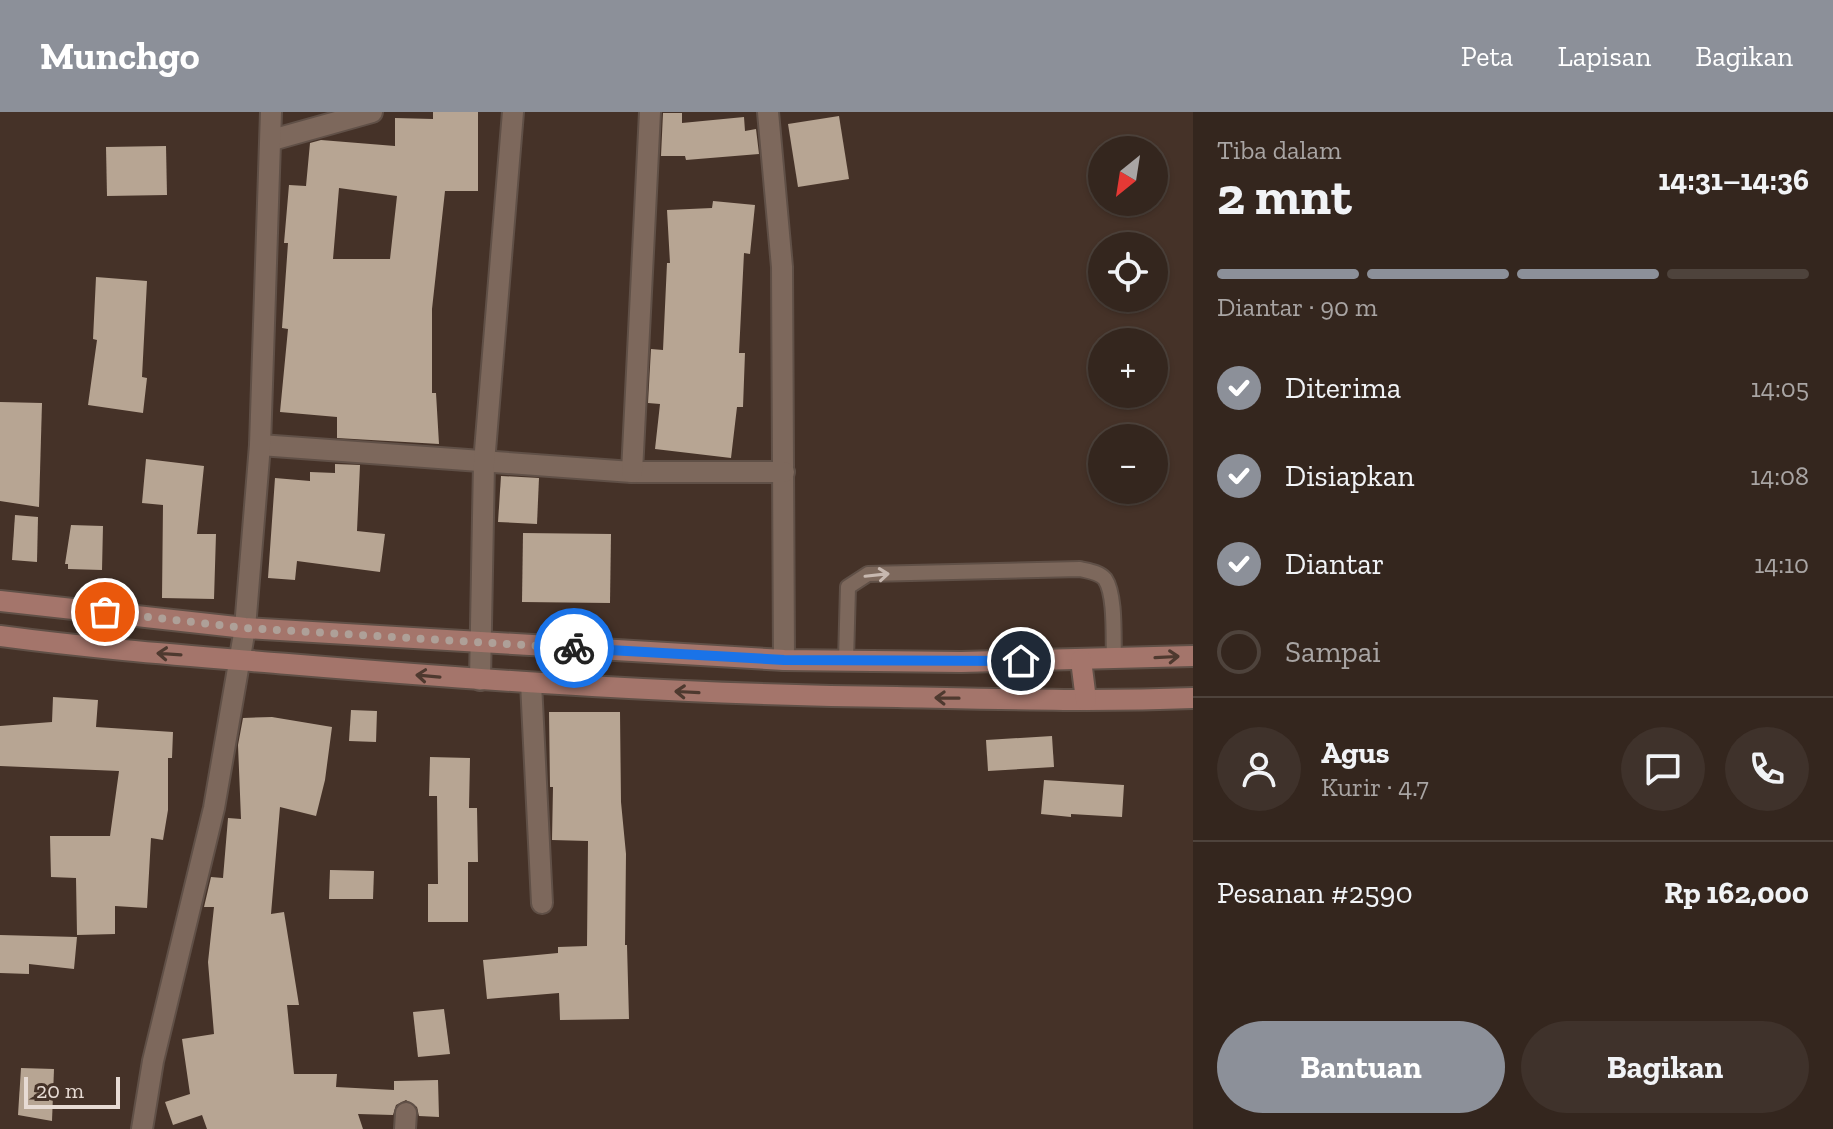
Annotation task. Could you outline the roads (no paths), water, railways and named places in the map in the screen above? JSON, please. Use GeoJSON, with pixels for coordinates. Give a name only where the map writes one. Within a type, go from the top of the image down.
{"type":"FeatureCollection","features":[{"type":"Feature","properties":{"kind":"main road"},"geometry":{"type":"LineString","coordinates":[[0,601],[245,628],[784,660],[1081,660],[1193,656]]}},
{"type":"Feature","properties":{"kind":"main road"},"geometry":{"type":"LineString","coordinates":[[0,636],[96,648],[480,680],[779,696],[1086,700],[1193,698]]}},
{"type":"Feature","properties":{"kind":"main road"},"geometry":{"type":"LineString","coordinates":[[1081,660],[1086,700]]}},
{"type":"Feature","properties":{"kind":"street"},"geometry":{"type":"LineString","coordinates":[[142,1129],[153,1061],[214,808],[241,660],[260,445],[271,112]]}},
{"type":"Feature","properties":{"kind":"street"},"geometry":{"type":"LineString","coordinates":[[272,140],[372,112]]}},
{"type":"Feature","properties":{"kind":"street"},"geometry":{"type":"LineString","coordinates":[[480,680],[484,463],[513,112]]}},
{"type":"Feature","properties":{"kind":"street"},"geometry":{"type":"LineString","coordinates":[[632,472],[650,112]]}},
{"type":"Feature","properties":{"kind":"street"},"geometry":{"type":"LineString","coordinates":[[768,112],[782,267],[784,660]]}},
{"type":"Feature","properties":{"kind":"street"},"geometry":{"type":"LineString","coordinates":[[260,445],[632,472],[784,472]]}},
{"type":"Feature","properties":{"kind":"street"},"geometry":{"type":"LineString","coordinates":[[531,683],[542,903]]}},
{"type":"Feature","properties":{"kind":"lane"},"geometry":{"type":"LineString","coordinates":[[846,660],[848,587],[868,574],[1080,569],[1095,572],[1105,579],[1111,601],[1114,659]]}}]}
